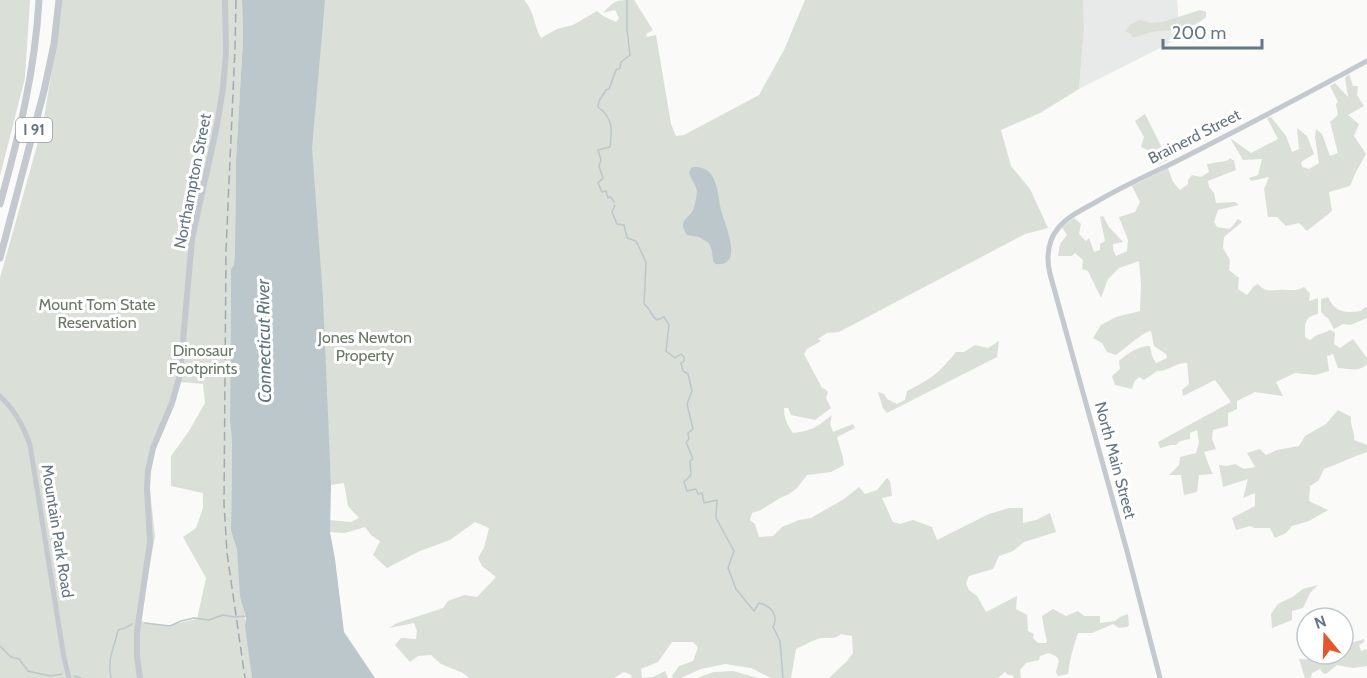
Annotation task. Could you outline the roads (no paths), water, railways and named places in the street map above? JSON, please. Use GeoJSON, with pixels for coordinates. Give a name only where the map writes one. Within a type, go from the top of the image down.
{"type":"FeatureCollection","features":[{"type":"Feature","properties":{"kind":"highway","name":"I 91"},"geometry":{"type":"LineString","coordinates":[[0,204],[25,111],[39,0]]}},
{"type":"Feature","properties":{"kind":"highway","name":"I 91"},"geometry":{"type":"LineString","coordinates":[[0,258],[44,91],[54,44],[59,0]]}},
{"type":"Feature","properties":{"kind":"main road","name":"Northampton Street"},"geometry":{"type":"LineString","coordinates":[[142,678],[137,648],[138,625],[150,542],[148,471],[153,448],[172,403],[180,375],[192,238],[223,88],[226,53],[225,0]]}},
{"type":"Feature","properties":{"kind":"street","name":"Brainerd Street"},"geometry":{"type":"LineString","coordinates":[[1048,250],[1058,228],[1082,210],[1367,62]]}},
{"type":"Feature","properties":{"kind":"street","name":"North Main Street"},"geometry":{"type":"LineString","coordinates":[[1048,250],[1052,281],[1160,678]]}},
{"type":"Feature","properties":{"kind":"street","name":"Mountain Park Road"},"geometry":{"type":"LineString","coordinates":[[0,396],[21,423],[30,445],[69,678]]}},
{"type":"Feature","properties":{"kind":"water","name":"Connecticut River"},"geometry":{"type":"Polygon","coordinates":[[[242,0],[325,0],[312,148],[323,298],[331,485],[330,532],[344,632],[375,678],[252,678],[246,618],[240,596],[237,550],[231,531],[231,269],[234,265],[235,247],[236,159],[243,39],[242,0]]]}},
{"type":"Feature","properties":{"kind":"water"},"geometry":{"type":"Polygon","coordinates":[[[694,167],[708,171],[715,182],[731,243],[729,259],[725,263],[716,264],[713,261],[709,243],[699,237],[687,235],[684,230],[683,223],[693,210],[696,198],[697,191],[689,173],[694,167]]]}},
{"type":"Feature","properties":{"kind":"waterway"},"geometry":{"type":"LineString","coordinates":[[614,202],[611,197],[608,198],[606,191],[602,192],[598,183],[603,178],[599,166],[601,160],[598,150],[610,147],[611,130],[607,116],[598,107],[599,101],[609,89],[616,70],[620,68],[621,62],[630,55],[627,0]]}},
{"type":"Feature","properties":{"kind":"waterway"},"geometry":{"type":"LineString","coordinates":[[615,205],[612,212],[617,224],[624,225],[627,238],[636,241],[646,262],[644,304],[657,320],[664,317],[669,325],[666,351],[675,358],[681,354],[684,357],[681,363],[683,371],[688,374],[692,391],[687,404],[693,429],[688,433],[689,439],[686,442],[693,459],[690,461],[691,475],[684,482],[687,491],[696,489],[698,494],[702,493],[704,503],[717,500],[716,518],[734,551],[728,568],[736,589],[754,611],[759,603],[767,606],[773,612],[775,619],[773,627],[780,641],[783,678]]}},
{"type":"Feature","properties":{"kind":"waterway"},"geometry":{"type":"LineString","coordinates":[[145,623],[170,626],[194,618],[209,620],[223,615],[246,616]]}},
{"type":"Feature","properties":{"kind":"waterway"},"geometry":{"type":"LineString","coordinates":[[111,678],[110,659],[118,630],[132,624]]}},
{"type":"Feature","properties":{"kind":"waterway"},"geometry":{"type":"LineString","coordinates":[[0,646],[11,657],[19,659],[28,671],[50,676],[62,674]]}},
{"type":"Feature","properties":{"kind":"waterway"},"geometry":{"type":"LineString","coordinates":[[74,676],[81,678]]}},
{"type":"Feature","properties":{"kind":"railway"},"geometry":{"type":"LineString","coordinates":[[236,0],[226,250],[224,504],[227,553],[245,678]]}},
{"type":"Feature","properties":{"kind":"park label","name":"Mount Tom State Reservation"},"geometry":{"type":"Point","coordinates":[97,313]}},
{"type":"Feature","properties":{"kind":"park label","name":"Jones Newton Property"},"geometry":{"type":"Point","coordinates":[365,346]}},
{"type":"Feature","properties":{"kind":"park label","name":"Dinosaur Footprints"},"geometry":{"type":"Point","coordinates":[203,359]}}]}
